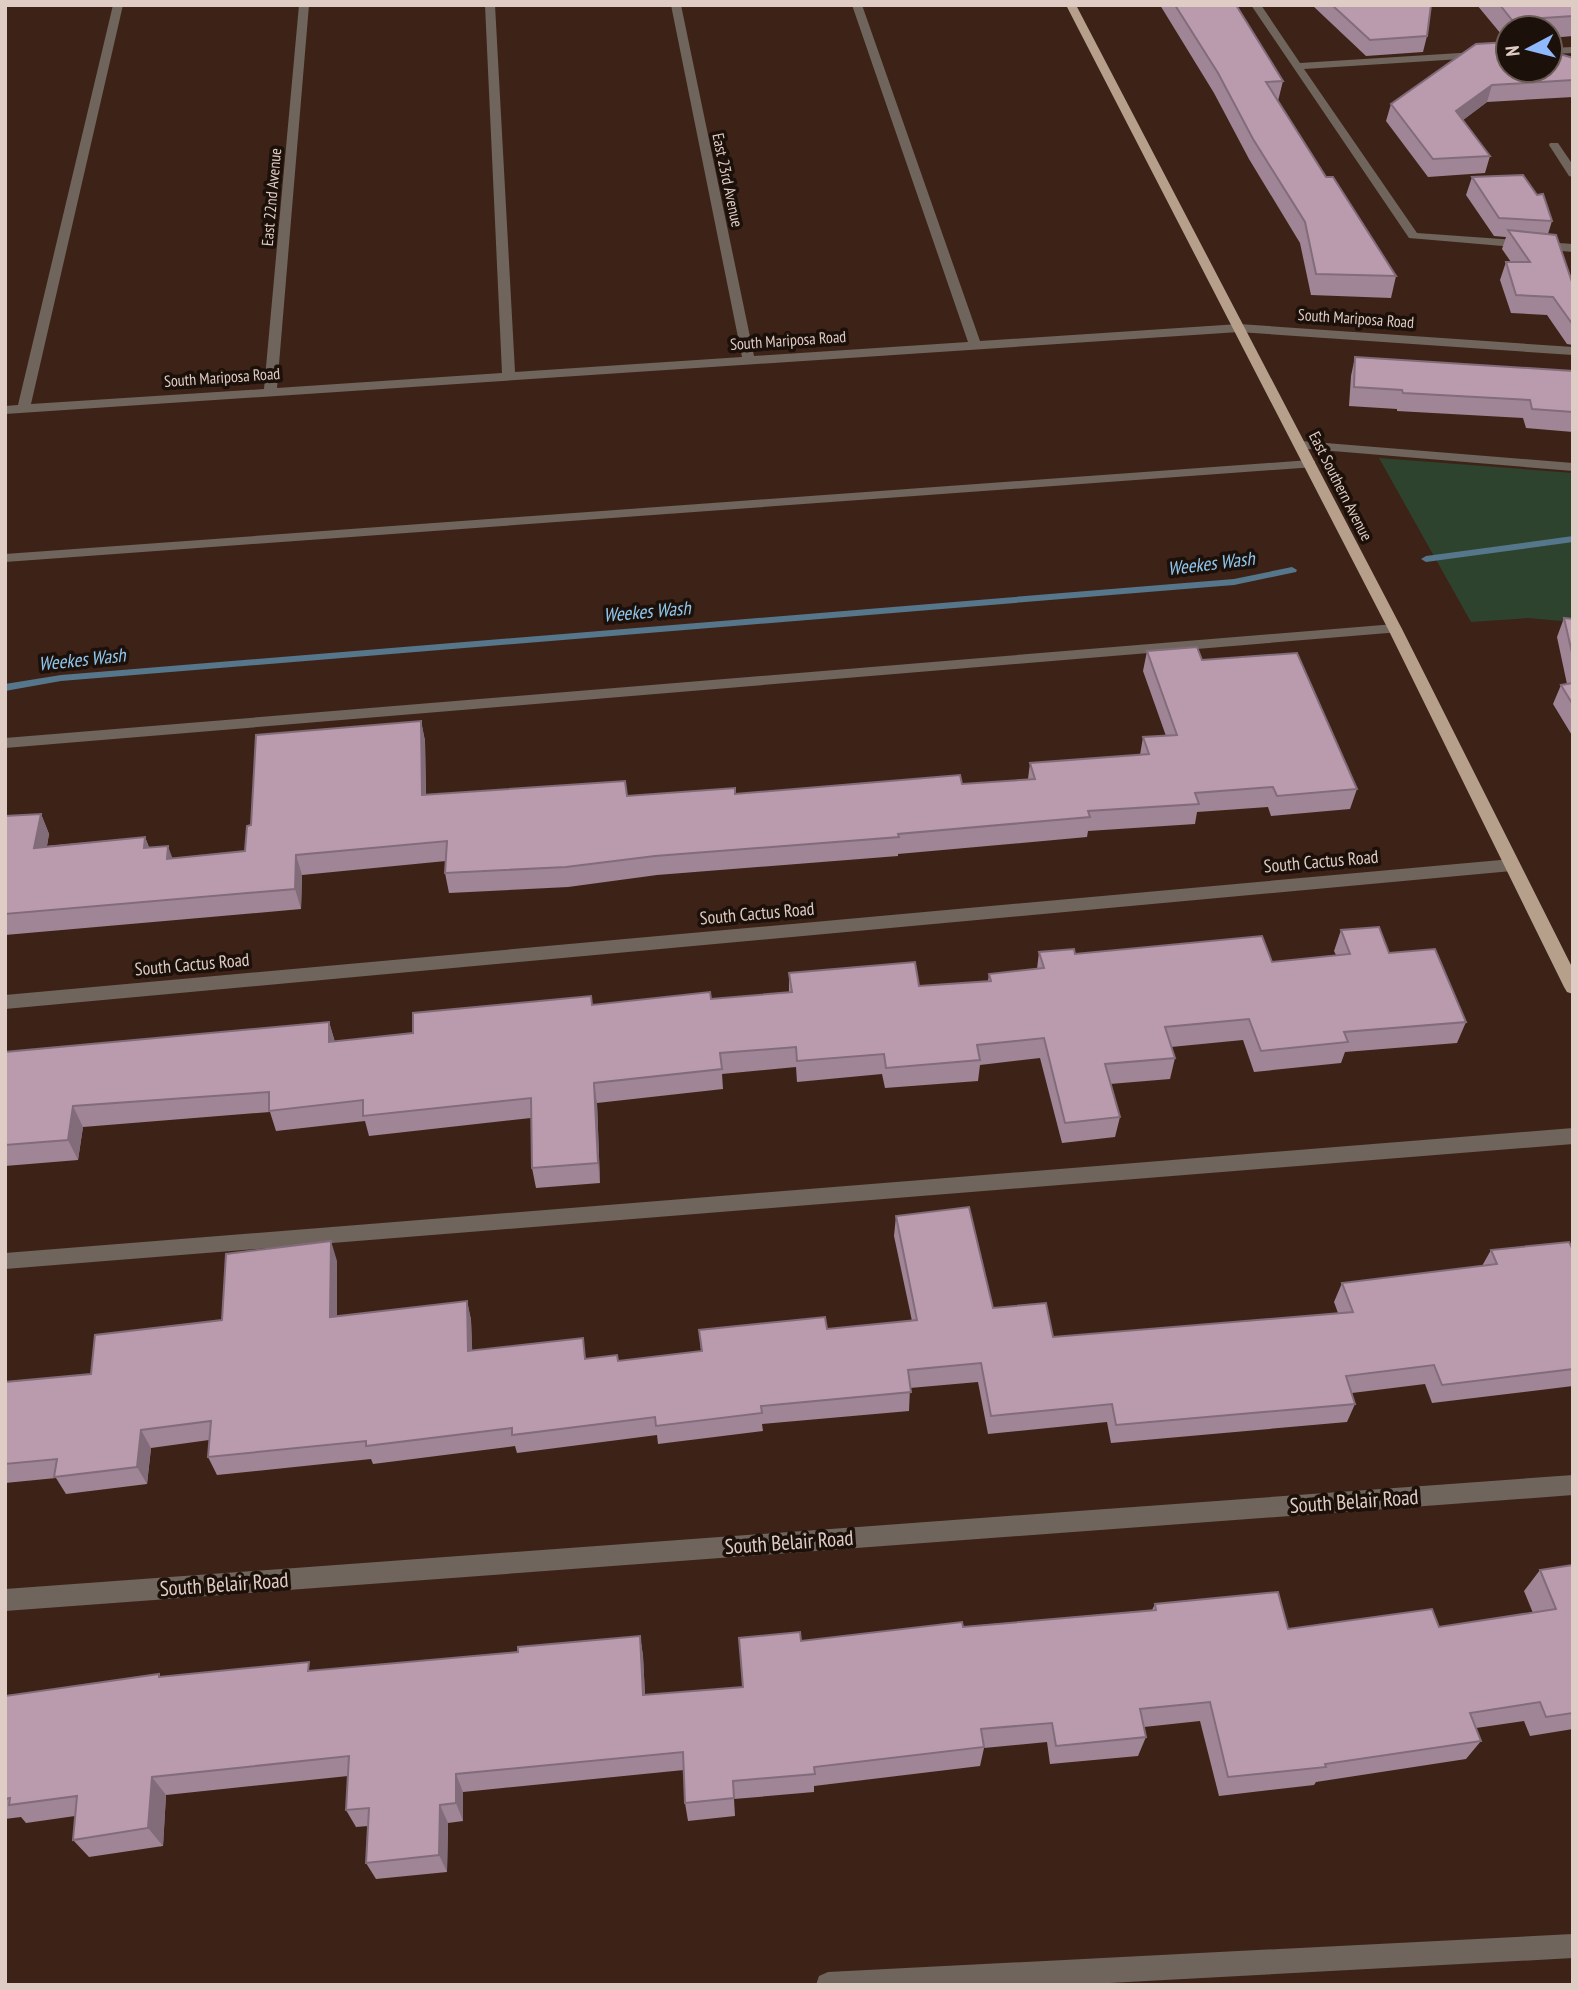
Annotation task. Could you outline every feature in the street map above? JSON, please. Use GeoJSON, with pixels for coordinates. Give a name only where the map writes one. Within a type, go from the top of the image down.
{"type":"FeatureCollection","features":[{"type":"Feature","properties":{"kind":"main road","name":"East Southern Avenue"},"geometry":{"type":"LineString","coordinates":[[1071,5],[1301,445],[1573,987]]}},
{"type":"Feature","properties":{"kind":"street"},"geometry":{"type":"LineString","coordinates":[[24,408],[118,5]]}},
{"type":"Feature","properties":{"kind":"street","name":"East 22nd Avenue"},"geometry":{"type":"LineString","coordinates":[[270,391],[304,5]]}},
{"type":"Feature","properties":{"kind":"street"},"geometry":{"type":"LineString","coordinates":[[490,5],[509,376]]}},
{"type":"Feature","properties":{"kind":"street","name":"East 23rd Avenue"},"geometry":{"type":"LineString","coordinates":[[676,5],[749,360]]}},
{"type":"Feature","properties":{"kind":"street"},"geometry":{"type":"LineString","coordinates":[[858,5],[975,345]]}},
{"type":"Feature","properties":{"kind":"street"},"geometry":{"type":"LineString","coordinates":[[1256,5],[1413,236],[1573,248]]}},
{"type":"Feature","properties":{"kind":"street"},"geometry":{"type":"LineString","coordinates":[[1296,66],[1494,54]]}},
{"type":"Feature","properties":{"kind":"street"},"geometry":{"type":"LineString","coordinates":[[1554,145],[1573,174]]}},
{"type":"Feature","properties":{"kind":"street","name":"South Mariposa Road"},"geometry":{"type":"LineString","coordinates":[[5,410],[1239,328],[1573,351]]}},
{"type":"Feature","properties":{"kind":"street"},"geometry":{"type":"LineString","coordinates":[[1301,445],[1573,467]]}},
{"type":"Feature","properties":{"kind":"street"},"geometry":{"type":"LineString","coordinates":[[5,558],[1310,464]]}},
{"type":"Feature","properties":{"kind":"street"},"geometry":{"type":"LineString","coordinates":[[5,743],[1395,629]]}},
{"type":"Feature","properties":{"kind":"street","name":"South Cactus Road"},"geometry":{"type":"LineString","coordinates":[[5,1002],[1512,865]]}},
{"type":"Feature","properties":{"kind":"street"},"geometry":{"type":"LineString","coordinates":[[5,1261],[1573,1136]]}},
{"type":"Feature","properties":{"kind":"street","name":"South Belair Road"},"geometry":{"type":"LineString","coordinates":[[5,1600],[1573,1485]]}},
{"type":"Feature","properties":{"kind":"street"},"geometry":{"type":"LineString","coordinates":[[828,1985],[1573,1946]]}},
{"type":"Feature","properties":{"kind":"green space"},"geometry":{"type":"Polygon","coordinates":[[[1379,458],[1573,473],[1573,622],[1528,618],[1471,622],[1379,458]]]}},
{"type":"Feature","properties":{"kind":"building"},"geometry":{"type":"Polygon","coordinates":[[[1175,5],[1236,5],[1283,81],[1266,82],[1326,177],[1333,177],[1396,276],[1316,274],[1305,222],[1175,5]]]}},
{"type":"Feature","properties":{"kind":"building"},"geometry":{"type":"Polygon","coordinates":[[[1332,5],[1431,5],[1427,36],[1370,40],[1332,5]]]}},
{"type":"Feature","properties":{"kind":"building"},"geometry":{"type":"Polygon","coordinates":[[[1500,5],[1573,5],[1573,16],[1507,14],[1500,5]]]}},
{"type":"Feature","properties":{"kind":"building"},"geometry":{"type":"Polygon","coordinates":[[[1494,43],[1494,84],[1508,84],[1492,85],[1456,111],[1490,156],[1433,159],[1391,104],[1476,44],[1494,43]]]}},
{"type":"Feature","properties":{"kind":"building"},"geometry":{"type":"Polygon","coordinates":[[[1564,55],[1573,58],[1573,80],[1564,81],[1564,55]]]}},
{"type":"Feature","properties":{"kind":"building"},"geometry":{"type":"Polygon","coordinates":[[[1523,175],[1537,195],[1543,194],[1552,221],[1499,218],[1472,177],[1523,175]]]}},
{"type":"Feature","properties":{"kind":"building"},"geometry":{"type":"Polygon","coordinates":[[[1508,230],[1556,235],[1573,285],[1573,325],[1553,297],[1516,295],[1506,262],[1530,262],[1508,230]]]}},
{"type":"Feature","properties":{"kind":"building"},"geometry":{"type":"Polygon","coordinates":[[[1355,357],[1573,371],[1573,412],[1532,409],[1530,400],[1403,393],[1402,390],[1354,387],[1355,357]]]}},
{"type":"Feature","properties":{"kind":"building"},"geometry":{"type":"Polygon","coordinates":[[[1564,618],[1573,619],[1573,657],[1564,618]]]}},
{"type":"Feature","properties":{"kind":"building"},"geometry":{"type":"Polygon","coordinates":[[[1197,647],[1202,660],[1297,653],[1357,789],[1277,796],[1273,787],[1195,793],[1199,804],[1088,811],[1090,817],[898,834],[899,837],[655,856],[566,867],[445,873],[447,841],[296,855],[295,889],[5,914],[5,816],[41,814],[34,848],[145,837],[144,848],[168,846],[167,859],[245,851],[247,826],[251,825],[256,735],[421,721],[422,795],[625,781],[627,796],[735,788],[735,794],[960,775],[962,784],[1035,779],[1030,763],[1149,754],[1143,737],[1177,735],[1147,651],[1197,647]]]}},
{"type":"Feature","properties":{"kind":"building"},"geometry":{"type":"Polygon","coordinates":[[[1573,683],[1573,705],[1561,685],[1573,683]]]}},
{"type":"Feature","properties":{"kind":"building"},"geometry":{"type":"Polygon","coordinates":[[[1379,927],[1389,953],[1435,949],[1466,1022],[1344,1032],[1348,1042],[1261,1051],[1249,1019],[1165,1027],[1175,1058],[1105,1064],[1120,1117],[1065,1123],[1044,1038],[977,1045],[980,1060],[886,1068],[884,1054],[797,1061],[796,1047],[720,1053],[722,1069],[594,1083],[598,1163],[532,1168],[531,1098],[363,1116],[363,1100],[269,1111],[269,1092],[73,1106],[68,1140],[5,1145],[5,1052],[329,1022],[329,1042],[413,1033],[413,1013],[591,996],[592,1005],[710,992],[711,999],[792,992],[789,973],[915,962],[919,986],[991,981],[989,974],[1044,968],[1039,952],[1074,949],[1075,954],[1262,936],[1272,962],[1350,954],[1341,930],[1379,927]]]}},
{"type":"Feature","properties":{"kind":"building"},"geometry":{"type":"Polygon","coordinates":[[[969,1207],[993,1308],[1046,1303],[1053,1337],[1353,1312],[1342,1283],[1497,1264],[1491,1250],[1569,1242],[1573,1250],[1573,1369],[1442,1385],[1434,1365],[1346,1376],[1355,1404],[1116,1425],[1112,1404],[991,1416],[981,1363],[908,1370],[911,1392],[761,1406],[762,1413],[656,1426],[655,1417],[512,1435],[512,1428],[366,1446],[366,1441],[208,1457],[211,1421],[141,1430],[137,1467],[54,1477],[57,1459],[5,1464],[5,1382],[91,1374],[95,1335],[222,1320],[226,1254],[331,1241],[330,1317],[467,1301],[468,1351],[583,1338],[585,1359],[617,1355],[618,1361],[702,1351],[699,1330],[825,1317],[827,1329],[917,1320],[896,1216],[969,1207]]]}},
{"type":"Feature","properties":{"kind":"building"},"geometry":{"type":"Polygon","coordinates":[[[1573,1565],[1573,1713],[1546,1717],[1540,1702],[1470,1713],[1481,1741],[1325,1764],[1326,1767],[1228,1777],[1210,1702],[1140,1709],[1146,1737],[1056,1746],[1052,1723],[981,1729],[984,1747],[814,1767],[815,1774],[733,1781],[734,1798],[685,1803],[683,1752],[456,1774],[456,1803],[440,1805],[439,1855],[366,1863],[369,1808],[346,1810],[349,1756],[152,1777],[148,1828],[73,1840],[77,1796],[9,1805],[10,1798],[5,1799],[5,1696],[159,1674],[159,1677],[309,1662],[308,1671],[518,1652],[518,1647],[640,1636],[643,1695],[743,1687],[739,1638],[800,1632],[801,1641],[962,1622],[963,1627],[1156,1610],[1155,1604],[1278,1592],[1288,1629],[1432,1609],[1439,1627],[1556,1609],[1540,1570],[1573,1565]]]}},
{"type":"Feature","properties":{"kind":"waterway","name":"Weekes Wash"},"geometry":{"type":"LineString","coordinates":[[1426,559],[1573,539]]}},
{"type":"Feature","properties":{"kind":"waterway","name":"Weekes Wash"},"geometry":{"type":"LineString","coordinates":[[5,688],[61,678],[1234,582],[1292,570]]}}]}
